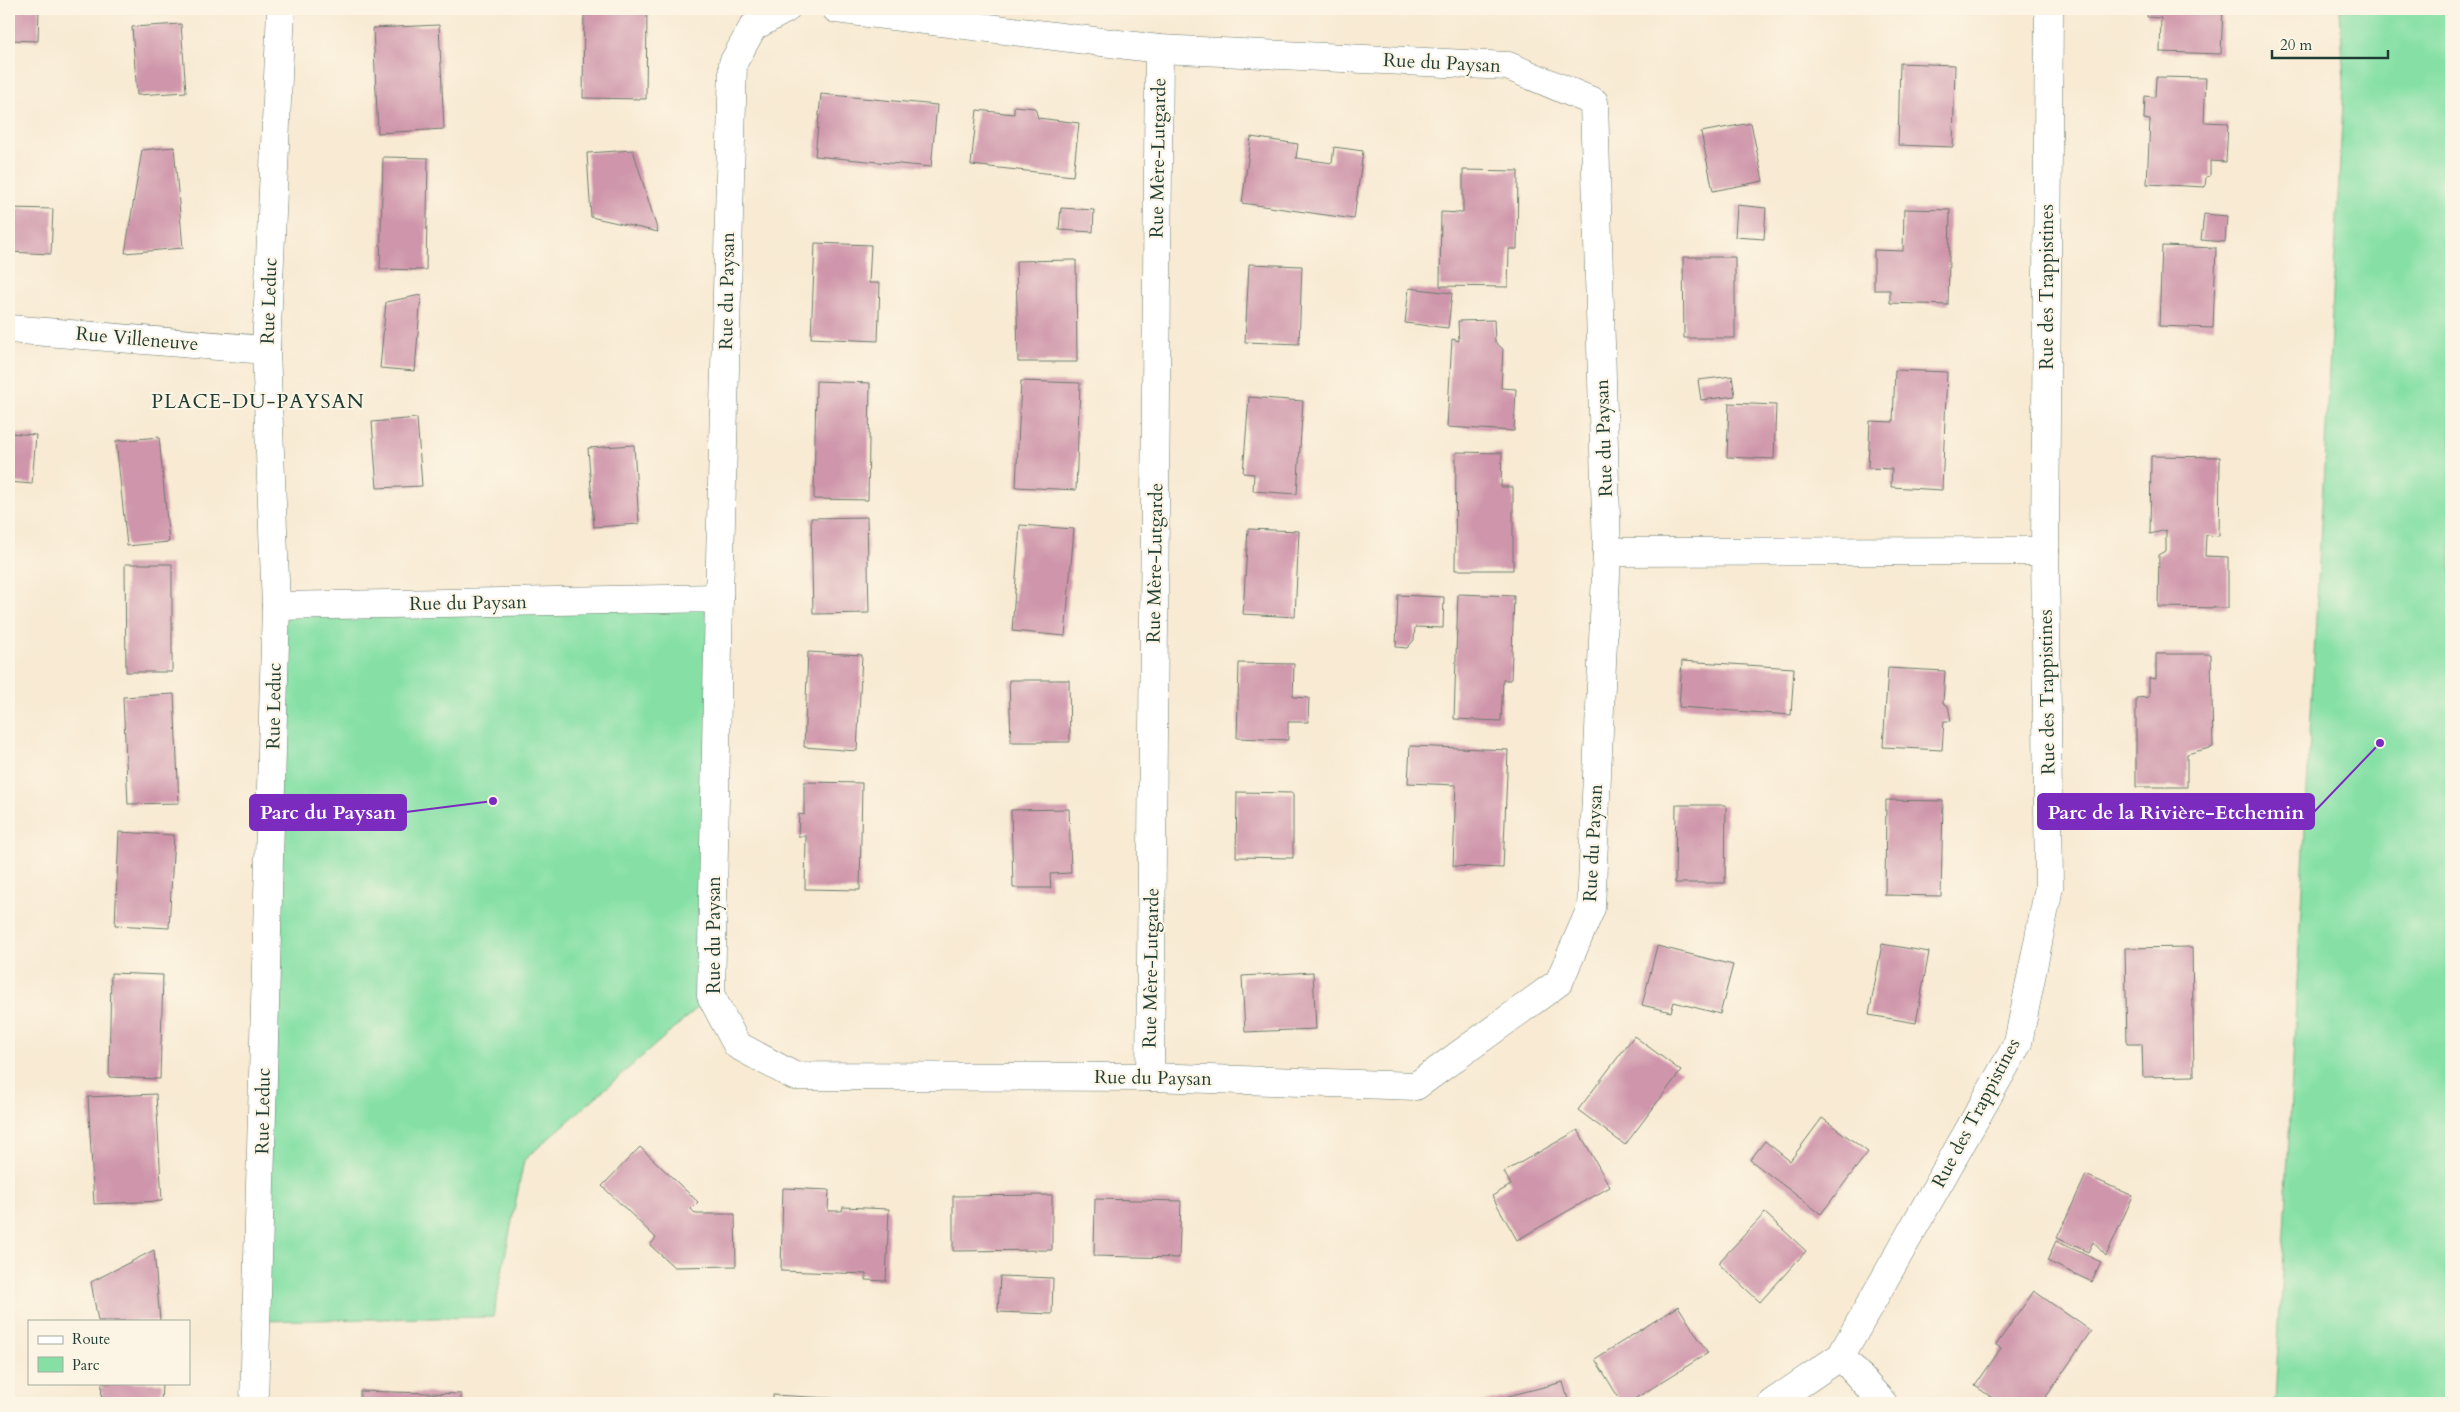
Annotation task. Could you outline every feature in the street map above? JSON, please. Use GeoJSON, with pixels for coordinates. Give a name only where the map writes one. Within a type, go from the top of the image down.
{"type":"FeatureCollection","features":[{"type":"Feature","properties":{"kind":"street","name":"Rue Leduc"},"geometry":{"type":"LineString","coordinates":[[254,1403],[276,606],[266,350],[281,9]]}},
{"type":"Feature","properties":{"kind":"street","name":"Rue du Paysan"},"geometry":{"type":"LineString","coordinates":[[786,9],[752,27],[733,63],[711,996],[737,1044],[794,1076],[1150,1077],[1416,1086],[1559,982],[1591,908],[1607,552],[1594,102],[1508,66],[1159,49],[836,9]]}},
{"type":"Feature","properties":{"kind":"street","name":"Rue des Trappistines"},"geometry":{"type":"LineString","coordinates":[[1772,1403],[1841,1356],[2018,1043],[2049,887],[2045,551],[2049,9]]}},
{"type":"Feature","properties":{"kind":"street","name":"Rue Mère-Lutgarde"},"geometry":{"type":"LineString","coordinates":[[1150,1077],[1159,49]]}},
{"type":"Feature","properties":{"kind":"street","name":"Rue Villeneuve"},"geometry":{"type":"LineString","coordinates":[[9,329],[266,350]]}},
{"type":"Feature","properties":{"kind":"street"},"geometry":{"type":"LineString","coordinates":[[1607,552],[2045,551]]}},
{"type":"Feature","properties":{"kind":"street","name":"Rue du Paysan"},"geometry":{"type":"LineString","coordinates":[[276,606],[719,598]]}},
{"type":"Feature","properties":{"kind":"street"},"geometry":{"type":"LineString","coordinates":[[1841,1356],[1883,1403]]}},
{"type":"Feature","properties":{"kind":"green space"},"geometry":{"type":"Polygon","coordinates":[[[2340,9],[2451,9],[2451,1403],[2275,1403],[2344,83],[2340,9]]]}},
{"type":"Feature","properties":{"kind":"green space"},"geometry":{"type":"Polygon","coordinates":[[[719,598],[711,996],[524,1160],[493,1317],[258,1321],[276,606],[719,598]]]}},
{"type":"Feature","properties":{"kind":"building"},"geometry":{"type":"Polygon","coordinates":[[[9,9],[39,9],[38,41],[9,40],[9,9]]]}},
{"type":"Feature","properties":{"kind":"building"},"geometry":{"type":"Polygon","coordinates":[[[2148,9],[2223,9],[2221,54],[2160,52],[2161,18],[2147,17],[2148,9]]]}},
{"type":"Feature","properties":{"kind":"building"},"geometry":{"type":"Polygon","coordinates":[[[584,10],[647,11],[646,99],[583,98],[584,10]]]}},
{"type":"Feature","properties":{"kind":"building"},"geometry":{"type":"Polygon","coordinates":[[[181,24],[186,92],[137,95],[132,27],[181,24]]]}},
{"type":"Feature","properties":{"kind":"building"},"geometry":{"type":"Polygon","coordinates":[[[439,25],[444,129],[378,133],[373,28],[439,25]]]}},
{"type":"Feature","properties":{"kind":"building"},"geometry":{"type":"Polygon","coordinates":[[[1900,63],[1955,65],[1953,147],[1898,145],[1900,63]]]}},
{"type":"Feature","properties":{"kind":"building"},"geometry":{"type":"Polygon","coordinates":[[[2156,77],[2206,78],[2204,122],[2228,123],[2226,162],[2210,161],[2210,176],[2206,177],[2205,187],[2147,184],[2150,120],[2144,119],[2145,96],[2155,97],[2156,77]]]}},
{"type":"Feature","properties":{"kind":"building"},"geometry":{"type":"Polygon","coordinates":[[[821,94],[937,105],[931,167],[815,156],[821,94]]]}},
{"type":"Feature","properties":{"kind":"building"},"geometry":{"type":"Polygon","coordinates":[[[1014,106],[1035,108],[1038,118],[1079,123],[1073,176],[971,165],[977,110],[1014,114],[1014,106]]]}},
{"type":"Feature","properties":{"kind":"building"},"geometry":{"type":"Polygon","coordinates":[[[1751,123],[1763,181],[1713,191],[1701,132],[1751,123]]]}},
{"type":"Feature","properties":{"kind":"building"},"geometry":{"type":"Polygon","coordinates":[[[1251,137],[1298,144],[1296,158],[1332,163],[1334,147],[1363,151],[1354,219],[1242,203],[1251,137]]]}},
{"type":"Feature","properties":{"kind":"building"},"geometry":{"type":"Polygon","coordinates":[[[174,147],[183,248],[125,253],[142,150],[174,147]]]}},
{"type":"Feature","properties":{"kind":"building"},"geometry":{"type":"Polygon","coordinates":[[[633,150],[658,232],[591,217],[587,153],[633,150]]]}},
{"type":"Feature","properties":{"kind":"building"},"geometry":{"type":"Polygon","coordinates":[[[383,157],[428,158],[426,270],[380,269],[383,157]]]}},
{"type":"Feature","properties":{"kind":"building"},"geometry":{"type":"Polygon","coordinates":[[[1463,170],[1518,171],[1517,249],[1509,249],[1508,287],[1440,286],[1441,212],[1463,213],[1463,170]]]}},
{"type":"Feature","properties":{"kind":"building"},"geometry":{"type":"Polygon","coordinates":[[[1737,205],[1766,208],[1764,239],[1735,237],[1737,205]]]}},
{"type":"Feature","properties":{"kind":"building"},"geometry":{"type":"Polygon","coordinates":[[[9,208],[53,209],[51,254],[9,252],[9,208]]]}},
{"type":"Feature","properties":{"kind":"building"},"geometry":{"type":"Polygon","coordinates":[[[1061,208],[1094,210],[1093,232],[1059,230],[1061,208]]]}},
{"type":"Feature","properties":{"kind":"building"},"geometry":{"type":"Polygon","coordinates":[[[1904,209],[1950,210],[1948,305],[1890,303],[1890,290],[1874,290],[1874,250],[1903,251],[1904,209]]]}},
{"type":"Feature","properties":{"kind":"building"},"geometry":{"type":"Polygon","coordinates":[[[2204,214],[2227,216],[2225,242],[2201,240],[2204,214]]]}},
{"type":"Feature","properties":{"kind":"building"},"geometry":{"type":"Polygon","coordinates":[[[815,243],[871,245],[869,283],[880,283],[878,341],[811,338],[815,243]]]}},
{"type":"Feature","properties":{"kind":"building"},"geometry":{"type":"Polygon","coordinates":[[[2162,246],[2216,248],[2213,328],[2159,326],[2162,246]]]}},
{"type":"Feature","properties":{"kind":"building"},"geometry":{"type":"Polygon","coordinates":[[[1683,257],[1735,257],[1735,338],[1684,338],[1683,257]]]}},
{"type":"Feature","properties":{"kind":"building"},"geometry":{"type":"Polygon","coordinates":[[[1076,260],[1077,362],[1018,362],[1016,261],[1076,260]]]}},
{"type":"Feature","properties":{"kind":"building"},"geometry":{"type":"Polygon","coordinates":[[[1249,264],[1302,266],[1299,344],[1245,342],[1249,264]]]}},
{"type":"Feature","properties":{"kind":"building"},"geometry":{"type":"Polygon","coordinates":[[[1409,288],[1452,293],[1448,328],[1405,323],[1409,288]]]}},
{"type":"Feature","properties":{"kind":"building"},"geometry":{"type":"Polygon","coordinates":[[[421,295],[415,371],[380,368],[386,302],[421,295]]]}},
{"type":"Feature","properties":{"kind":"building"},"geometry":{"type":"Polygon","coordinates":[[[1494,320],[1495,342],[1503,349],[1501,388],[1516,389],[1514,431],[1447,427],[1452,339],[1459,341],[1458,321],[1494,320]]]}},
{"type":"Feature","properties":{"kind":"building"},"geometry":{"type":"Polygon","coordinates":[[[1895,370],[1947,372],[1942,490],[1891,487],[1892,469],[1868,468],[1870,421],[1893,422],[1895,370]]]}},
{"type":"Feature","properties":{"kind":"building"},"geometry":{"type":"Polygon","coordinates":[[[1732,376],[1735,396],[1701,400],[1698,380],[1732,376]]]}},
{"type":"Feature","properties":{"kind":"building"},"geometry":{"type":"Polygon","coordinates":[[[816,381],[870,383],[868,500],[814,499],[816,381]]]}},
{"type":"Feature","properties":{"kind":"building"},"geometry":{"type":"Polygon","coordinates":[[[1021,381],[1080,383],[1076,490],[1016,487],[1021,381]]]}},
{"type":"Feature","properties":{"kind":"building"},"geometry":{"type":"Polygon","coordinates":[[[1249,397],[1303,401],[1297,494],[1253,491],[1254,474],[1243,473],[1249,397]]]}},
{"type":"Feature","properties":{"kind":"building"},"geometry":{"type":"Polygon","coordinates":[[[1729,403],[1776,405],[1774,459],[1727,457],[1729,403]]]}},
{"type":"Feature","properties":{"kind":"building"},"geometry":{"type":"Polygon","coordinates":[[[417,418],[422,486],[377,488],[372,422],[417,418]]]}},
{"type":"Feature","properties":{"kind":"building"},"geometry":{"type":"Polygon","coordinates":[[[9,433],[36,435],[32,484],[9,482],[9,433]]]}},
{"type":"Feature","properties":{"kind":"building"},"geometry":{"type":"Polygon","coordinates":[[[159,437],[169,542],[127,546],[116,441],[159,437]]]}},
{"type":"Feature","properties":{"kind":"building"},"geometry":{"type":"Polygon","coordinates":[[[634,445],[639,524],[594,527],[588,448],[634,445]]]}},
{"type":"Feature","properties":{"kind":"building"},"geometry":{"type":"Polygon","coordinates":[[[1456,452],[1502,453],[1501,487],[1513,487],[1513,570],[1455,570],[1456,452]]]}},
{"type":"Feature","properties":{"kind":"building"},"geometry":{"type":"Polygon","coordinates":[[[2151,456],[2220,457],[2219,536],[2206,535],[2205,556],[2228,557],[2228,608],[2158,607],[2159,555],[2166,551],[2166,530],[2150,534],[2151,456]]]}},
{"type":"Feature","properties":{"kind":"building"},"geometry":{"type":"Polygon","coordinates":[[[867,517],[869,613],[813,614],[811,518],[867,517]]]}},
{"type":"Feature","properties":{"kind":"building"},"geometry":{"type":"Polygon","coordinates":[[[1020,525],[1074,529],[1065,636],[1012,631],[1020,525]]]}},
{"type":"Feature","properties":{"kind":"building"},"geometry":{"type":"Polygon","coordinates":[[[1248,529],[1299,531],[1295,617],[1243,614],[1248,529]]]}},
{"type":"Feature","properties":{"kind":"building"},"geometry":{"type":"Polygon","coordinates":[[[125,564],[172,564],[172,672],[126,672],[125,564]]]}},
{"type":"Feature","properties":{"kind":"building"},"geometry":{"type":"Polygon","coordinates":[[[1458,594],[1514,596],[1511,680],[1503,680],[1501,721],[1454,719],[1458,594]]]}},
{"type":"Feature","properties":{"kind":"building"},"geometry":{"type":"Polygon","coordinates":[[[1398,595],[1444,597],[1443,628],[1415,627],[1414,640],[1407,648],[1396,647],[1398,595]]]}},
{"type":"Feature","properties":{"kind":"building"},"geometry":{"type":"Polygon","coordinates":[[[808,652],[862,655],[857,751],[804,747],[808,652]]]}},
{"type":"Feature","properties":{"kind":"building"},"geometry":{"type":"Polygon","coordinates":[[[2156,654],[2211,654],[2213,747],[2187,754],[2187,787],[2136,787],[2136,698],[2149,697],[2149,678],[2156,679],[2156,654]]]}},
{"type":"Feature","properties":{"kind":"building"},"geometry":{"type":"Polygon","coordinates":[[[1682,661],[1794,668],[1791,715],[1679,707],[1682,661]]]}},
{"type":"Feature","properties":{"kind":"building"},"geometry":{"type":"Polygon","coordinates":[[[1239,663],[1294,664],[1293,697],[1309,698],[1308,722],[1288,722],[1288,740],[1237,738],[1239,663]]]}},
{"type":"Feature","properties":{"kind":"building"},"geometry":{"type":"Polygon","coordinates":[[[1888,668],[1945,671],[1943,703],[1948,706],[1951,721],[1944,721],[1942,750],[1883,747],[1888,668]]]}},
{"type":"Feature","properties":{"kind":"building"},"geometry":{"type":"Polygon","coordinates":[[[1009,680],[1069,680],[1070,742],[1011,742],[1009,680]]]}},
{"type":"Feature","properties":{"kind":"building"},"geometry":{"type":"Polygon","coordinates":[[[174,694],[179,803],[128,804],[123,697],[174,694]]]}},
{"type":"Feature","properties":{"kind":"building"},"geometry":{"type":"Polygon","coordinates":[[[1410,746],[1508,750],[1503,868],[1453,866],[1456,785],[1408,783],[1410,746]]]}},
{"type":"Feature","properties":{"kind":"building"},"geometry":{"type":"Polygon","coordinates":[[[804,782],[862,783],[860,890],[805,889],[806,836],[798,836],[799,814],[804,815],[804,782]]]}},
{"type":"Feature","properties":{"kind":"building"},"geometry":{"type":"Polygon","coordinates":[[[1237,792],[1293,793],[1293,858],[1236,857],[1237,792]]]}},
{"type":"Feature","properties":{"kind":"building"},"geometry":{"type":"Polygon","coordinates":[[[1886,800],[1943,801],[1941,896],[1885,895],[1886,800]]]}},
{"type":"Feature","properties":{"kind":"building"},"geometry":{"type":"Polygon","coordinates":[[[1676,805],[1726,805],[1725,883],[1675,883],[1676,805]]]}},
{"type":"Feature","properties":{"kind":"building"},"geometry":{"type":"Polygon","coordinates":[[[1069,809],[1071,873],[1050,874],[1051,888],[1013,888],[1011,810],[1069,809]]]}},
{"type":"Feature","properties":{"kind":"building"},"geometry":{"type":"Polygon","coordinates":[[[119,832],[174,835],[169,928],[115,925],[119,832]]]}},
{"type":"Feature","properties":{"kind":"building"},"geometry":{"type":"Polygon","coordinates":[[[1882,944],[1929,952],[1916,1023],[1869,1015],[1882,944]]]}},
{"type":"Feature","properties":{"kind":"building"},"geometry":{"type":"Polygon","coordinates":[[[1657,946],[1733,965],[1720,1014],[1674,1002],[1671,1012],[1642,1005],[1657,946]]]}},
{"type":"Feature","properties":{"kind":"building"},"geometry":{"type":"Polygon","coordinates":[[[2192,947],[2194,1076],[2143,1077],[2142,1044],[2127,1044],[2125,948],[2192,947]]]}},
{"type":"Feature","properties":{"kind":"building"},"geometry":{"type":"Polygon","coordinates":[[[1313,972],[1316,1029],[1245,1032],[1242,976],[1313,972]]]}},
{"type":"Feature","properties":{"kind":"building"},"geometry":{"type":"Polygon","coordinates":[[[111,973],[163,975],[160,1079],[109,1077],[111,973]]]}},
{"type":"Feature","properties":{"kind":"building"},"geometry":{"type":"Polygon","coordinates":[[[1634,1036],[1681,1071],[1625,1145],[1578,1110],[1634,1036]]]}},
{"type":"Feature","properties":{"kind":"building"},"geometry":{"type":"Polygon","coordinates":[[[156,1094],[162,1201],[94,1204],[88,1097],[156,1094]]]}},
{"type":"Feature","properties":{"kind":"building"},"geometry":{"type":"Polygon","coordinates":[[[1822,1118],[1868,1152],[1821,1214],[1750,1160],[1765,1141],[1790,1161],[1822,1118]]]}},
{"type":"Feature","properties":{"kind":"building"},"geometry":{"type":"Polygon","coordinates":[[[1578,1130],[1610,1187],[1517,1240],[1492,1196],[1511,1185],[1504,1172],[1578,1130]]]}},
{"type":"Feature","properties":{"kind":"building"},"geometry":{"type":"Polygon","coordinates":[[[640,1147],[698,1202],[691,1209],[696,1214],[735,1214],[736,1266],[674,1267],[650,1245],[656,1238],[602,1186],[640,1147]]]}},
{"type":"Feature","properties":{"kind":"building"},"geometry":{"type":"Polygon","coordinates":[[[2086,1175],[2133,1196],[2106,1256],[2093,1242],[2088,1252],[2057,1238],[2086,1175]]]}},
{"type":"Feature","properties":{"kind":"building"},"geometry":{"type":"Polygon","coordinates":[[[783,1188],[829,1190],[828,1211],[842,1211],[843,1207],[889,1209],[886,1281],[866,1280],[866,1274],[781,1271],[783,1188]]]}},
{"type":"Feature","properties":{"kind":"building"},"geometry":{"type":"Polygon","coordinates":[[[1052,1195],[1052,1250],[953,1251],[953,1196],[1052,1195]]]}},
{"type":"Feature","properties":{"kind":"building"},"geometry":{"type":"Polygon","coordinates":[[[1095,1199],[1181,1201],[1179,1258],[1094,1256],[1095,1199]]]}},
{"type":"Feature","properties":{"kind":"building"},"geometry":{"type":"Polygon","coordinates":[[[1765,1213],[1806,1251],[1760,1302],[1718,1263],[1765,1213]]]}},
{"type":"Feature","properties":{"kind":"building"},"geometry":{"type":"Polygon","coordinates":[[[2056,1241],[2101,1262],[2092,1282],[2047,1261],[2056,1241]]]}},
{"type":"Feature","properties":{"kind":"building"},"geometry":{"type":"Polygon","coordinates":[[[154,1250],[160,1320],[98,1320],[91,1282],[154,1250]]]}},
{"type":"Feature","properties":{"kind":"building"},"geometry":{"type":"Polygon","coordinates":[[[1000,1276],[1053,1278],[1052,1314],[998,1312],[1000,1276]]]}},
{"type":"Feature","properties":{"kind":"building"},"geometry":{"type":"Polygon","coordinates":[[[2034,1291],[2091,1331],[2042,1403],[2000,1403],[1975,1386],[2001,1348],[1996,1345],[2034,1291]]]}},
{"type":"Feature","properties":{"kind":"building"},"geometry":{"type":"Polygon","coordinates":[[[1678,1306],[1708,1353],[1628,1403],[1622,1403],[1595,1359],[1678,1306]]]}},
{"type":"Feature","properties":{"kind":"building"},"geometry":{"type":"Polygon","coordinates":[[[1563,1382],[1569,1403],[1481,1403],[1563,1382]]]}},
{"type":"Feature","properties":{"kind":"building"},"geometry":{"type":"Polygon","coordinates":[[[102,1384],[162,1384],[161,1403],[101,1403],[102,1384]]]}},
{"type":"Feature","properties":{"kind":"building"},"geometry":{"type":"Polygon","coordinates":[[[360,1391],[461,1394],[461,1403],[360,1403],[360,1391]]]}},
{"type":"Feature","properties":{"kind":"building"},"geometry":{"type":"Polygon","coordinates":[[[773,1395],[884,1401],[884,1403],[773,1403],[773,1395]]]}},
{"type":"Feature","properties":{"kind":"place","name":"Parc de la Rivière-Etchemin"},"geometry":{"type":"Point","coordinates":[2380,743]}},
{"type":"Feature","properties":{"kind":"place","name":"Parc du Paysan"},"geometry":{"type":"Point","coordinates":[493,801]}},
{"type":"Feature","properties":{"kind":"district","name":"PLACE-DU-PAYSAN"},"geometry":{"type":"Point","coordinates":[258,401]}}]}
